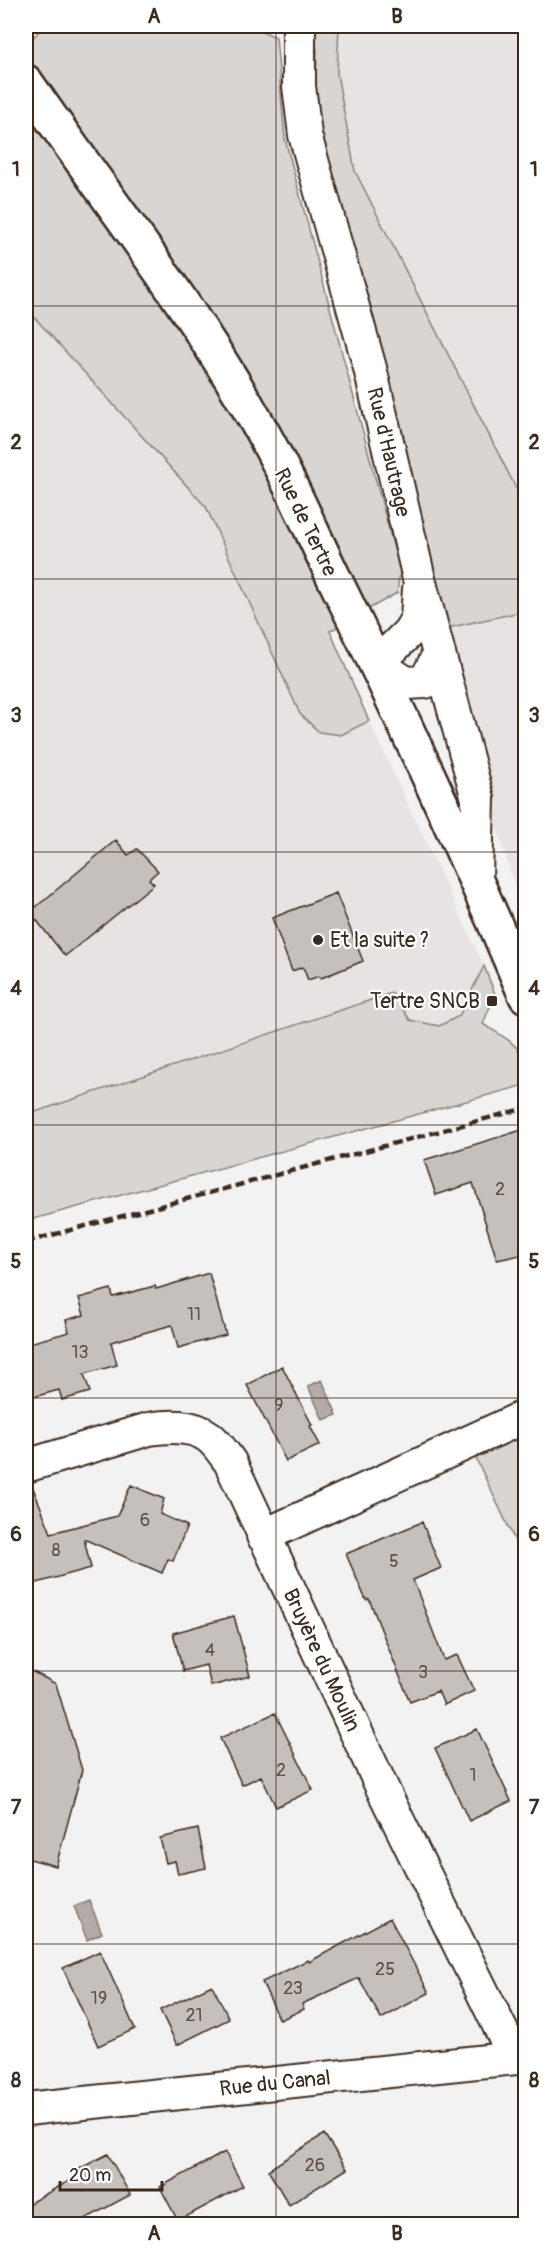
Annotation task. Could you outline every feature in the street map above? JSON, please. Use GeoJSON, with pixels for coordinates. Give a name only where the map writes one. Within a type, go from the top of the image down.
{"type":"FeatureCollection","features":[{"type":"Feature","properties":{"kind":"street","name":"Rue d'Hautrage"},"geometry":{"type":"LineString","coordinates":[[299,26],[299,86],[304,135],[370,368],[420,583],[478,799],[476,878]]}},
{"type":"Feature","properties":{"kind":"street","name":"Rue de Tertre"},"geometry":{"type":"LineString","coordinates":[[26,82],[197,327],[257,422],[377,664],[476,878],[525,996]]}},
{"type":"Feature","properties":{"kind":"street"},"geometry":{"type":"LineString","coordinates":[[420,583],[417,620],[409,632],[377,664],[406,683],[424,682],[439,654]]}},
{"type":"Feature","properties":{"kind":"street"},"geometry":{"type":"LineString","coordinates":[[263,1536],[525,1416]]}},
{"type":"Feature","properties":{"kind":"street","name":"Bruyère du Moulin"},"geometry":{"type":"LineString","coordinates":[[26,1466],[149,1429],[167,1427],[197,1431],[210,1437],[230,1462],[385,1794],[520,2058]]}},
{"type":"Feature","properties":{"kind":"street","name":"Rue du Canal"},"geometry":{"type":"LineString","coordinates":[[26,2109],[520,2058]]}},
{"type":"Feature","properties":{"kind":"shaded area"},"geometry":{"type":"Polygon","coordinates":[[[43,26],[250,26],[276,37],[285,139],[400,571],[397,593],[330,631],[369,721],[341,735],[319,732],[300,714],[206,507],[26,308],[26,46],[43,26]]]}},
{"type":"Feature","properties":{"kind":"shaded area"},"geometry":{"type":"Polygon","coordinates":[[[299,26],[339,26],[337,74],[355,171],[525,506],[525,611],[447,628],[315,112],[317,49],[300,48],[299,26]]]}},
{"type":"Feature","properties":{"kind":"shaded area"},"geometry":{"type":"Polygon","coordinates":[[[339,26],[525,26],[525,510],[355,171],[337,74],[339,26]]]}},
{"type":"Feature","properties":{"kind":"shaded area"},"geometry":{"type":"Polygon","coordinates":[[[26,308],[206,507],[300,714],[341,735],[369,721],[484,966],[459,1016],[439,1026],[410,1020],[392,993],[26,1115],[26,308]]]}},
{"type":"Feature","properties":{"kind":"shaded area"},"geometry":{"type":"Polygon","coordinates":[[[525,611],[525,920],[495,821],[447,628],[525,611]]]}},
{"type":"Feature","properties":{"kind":"shaded area"},"geometry":{"type":"Polygon","coordinates":[[[484,966],[495,994],[483,1024],[516,1047],[523,1061],[525,1085],[26,1221],[26,1115],[392,993],[410,1020],[439,1026],[459,1016],[484,966]]]}},
{"type":"Feature","properties":{"kind":"shaded area"},"geometry":{"type":"Polygon","coordinates":[[[322,1380],[337,1415],[323,1420],[308,1386],[322,1380]]]}},
{"type":"Feature","properties":{"kind":"shaded area"},"geometry":{"type":"Polygon","coordinates":[[[525,1426],[525,1562],[472,1450],[525,1426]]]}},
{"type":"Feature","properties":{"kind":"shaded area"},"geometry":{"type":"Polygon","coordinates":[[[89,1900],[102,1933],[87,1940],[74,1906],[89,1900]]]}},
{"type":"Feature","properties":{"kind":"building"},"geometry":{"type":"Polygon","coordinates":[[[116,840],[128,855],[137,849],[158,871],[149,879],[154,884],[65,956],[30,912],[116,840]]]}},
{"type":"Feature","properties":{"kind":"building"},"geometry":{"type":"Polygon","coordinates":[[[336,893],[363,961],[321,978],[319,976],[308,980],[303,967],[292,971],[272,918],[336,893]]]}},
{"type":"Feature","properties":{"kind":"building"},"geometry":{"type":"Polygon","coordinates":[[[525,1129],[525,1254],[497,1260],[473,1183],[436,1195],[424,1160],[525,1129]]]}},
{"type":"Feature","properties":{"kind":"building"},"geometry":{"type":"Polygon","coordinates":[[[209,1273],[226,1335],[178,1348],[172,1325],[111,1342],[117,1365],[84,1374],[90,1392],[62,1400],[59,1390],[26,1399],[26,1344],[69,1332],[66,1320],[84,1315],[79,1298],[111,1289],[113,1297],[155,1286],[156,1289],[209,1273]]]}},
{"type":"Feature","properties":{"kind":"building"},"geometry":{"type":"Polygon","coordinates":[[[282,1366],[320,1445],[286,1461],[247,1385],[282,1366]]]}},
{"type":"Feature","properties":{"kind":"building"},"geometry":{"type":"Polygon","coordinates":[[[26,1483],[31,1483],[51,1533],[117,1516],[131,1485],[164,1499],[160,1514],[187,1526],[173,1561],[168,1559],[162,1573],[84,1539],[91,1568],[26,1586],[26,1483]]]}},
{"type":"Feature","properties":{"kind":"building"},"geometry":{"type":"Polygon","coordinates":[[[422,1522],[441,1568],[413,1580],[444,1660],[457,1655],[474,1691],[444,1705],[438,1691],[410,1702],[369,1599],[366,1600],[346,1554],[422,1522]]]}},
{"type":"Feature","properties":{"kind":"building"},"geometry":{"type":"Polygon","coordinates":[[[234,1616],[250,1676],[211,1686],[206,1665],[183,1671],[173,1633],[234,1616]]]}},
{"type":"Feature","properties":{"kind":"building"},"geometry":{"type":"Polygon","coordinates":[[[26,1668],[56,1684],[82,1770],[56,1866],[26,1858],[26,1668]]]}},
{"type":"Feature","properties":{"kind":"building"},"geometry":{"type":"Polygon","coordinates":[[[275,1713],[313,1790],[276,1807],[261,1776],[242,1785],[220,1738],[275,1713]]]}},
{"type":"Feature","properties":{"kind":"building"},"geometry":{"type":"Polygon","coordinates":[[[477,1729],[511,1801],[469,1821],[435,1748],[477,1729]]]}},
{"type":"Feature","properties":{"kind":"building"},"geometry":{"type":"Polygon","coordinates":[[[198,1829],[206,1868],[178,1874],[175,1861],[166,1863],[160,1838],[198,1829]]]}},
{"type":"Feature","properties":{"kind":"building"},"geometry":{"type":"Polygon","coordinates":[[[390,1918],[429,1993],[381,2019],[359,1978],[302,2004],[304,2009],[280,2020],[262,1982],[308,1960],[309,1962],[390,1918]]]}},
{"type":"Feature","properties":{"kind":"building"},"geometry":{"type":"Polygon","coordinates":[[[100,1951],[135,2029],[98,2046],[63,1968],[100,1951]]]}},
{"type":"Feature","properties":{"kind":"building"},"geometry":{"type":"Polygon","coordinates":[[[212,1985],[229,2019],[177,2045],[160,2010],[212,1985]]]}},
{"type":"Feature","properties":{"kind":"building"},"geometry":{"type":"Polygon","coordinates":[[[324,2134],[347,2169],[289,2205],[268,2170],[324,2134]]]}},
{"type":"Feature","properties":{"kind":"building"},"geometry":{"type":"Polygon","coordinates":[[[225,2152],[243,2186],[178,2221],[160,2187],[225,2152]]]}},
{"type":"Feature","properties":{"kind":"building"},"geometry":{"type":"Polygon","coordinates":[[[108,2154],[130,2195],[76,2224],[26,2224],[26,2205],[78,2176],[75,2171],[108,2154]]]}},
{"type":"Feature","properties":{"kind":"railway"},"geometry":{"type":"LineString","coordinates":[[26,1242],[526,1108]]}},
{"type":"Feature","properties":{"kind":"place","name":"Et la suite ?"},"geometry":{"type":"Point","coordinates":[318,940]}},
{"type":"Feature","properties":{"kind":"place","name":"Tertre SNCB"},"geometry":{"type":"Point","coordinates":[492,1001]}}]}
